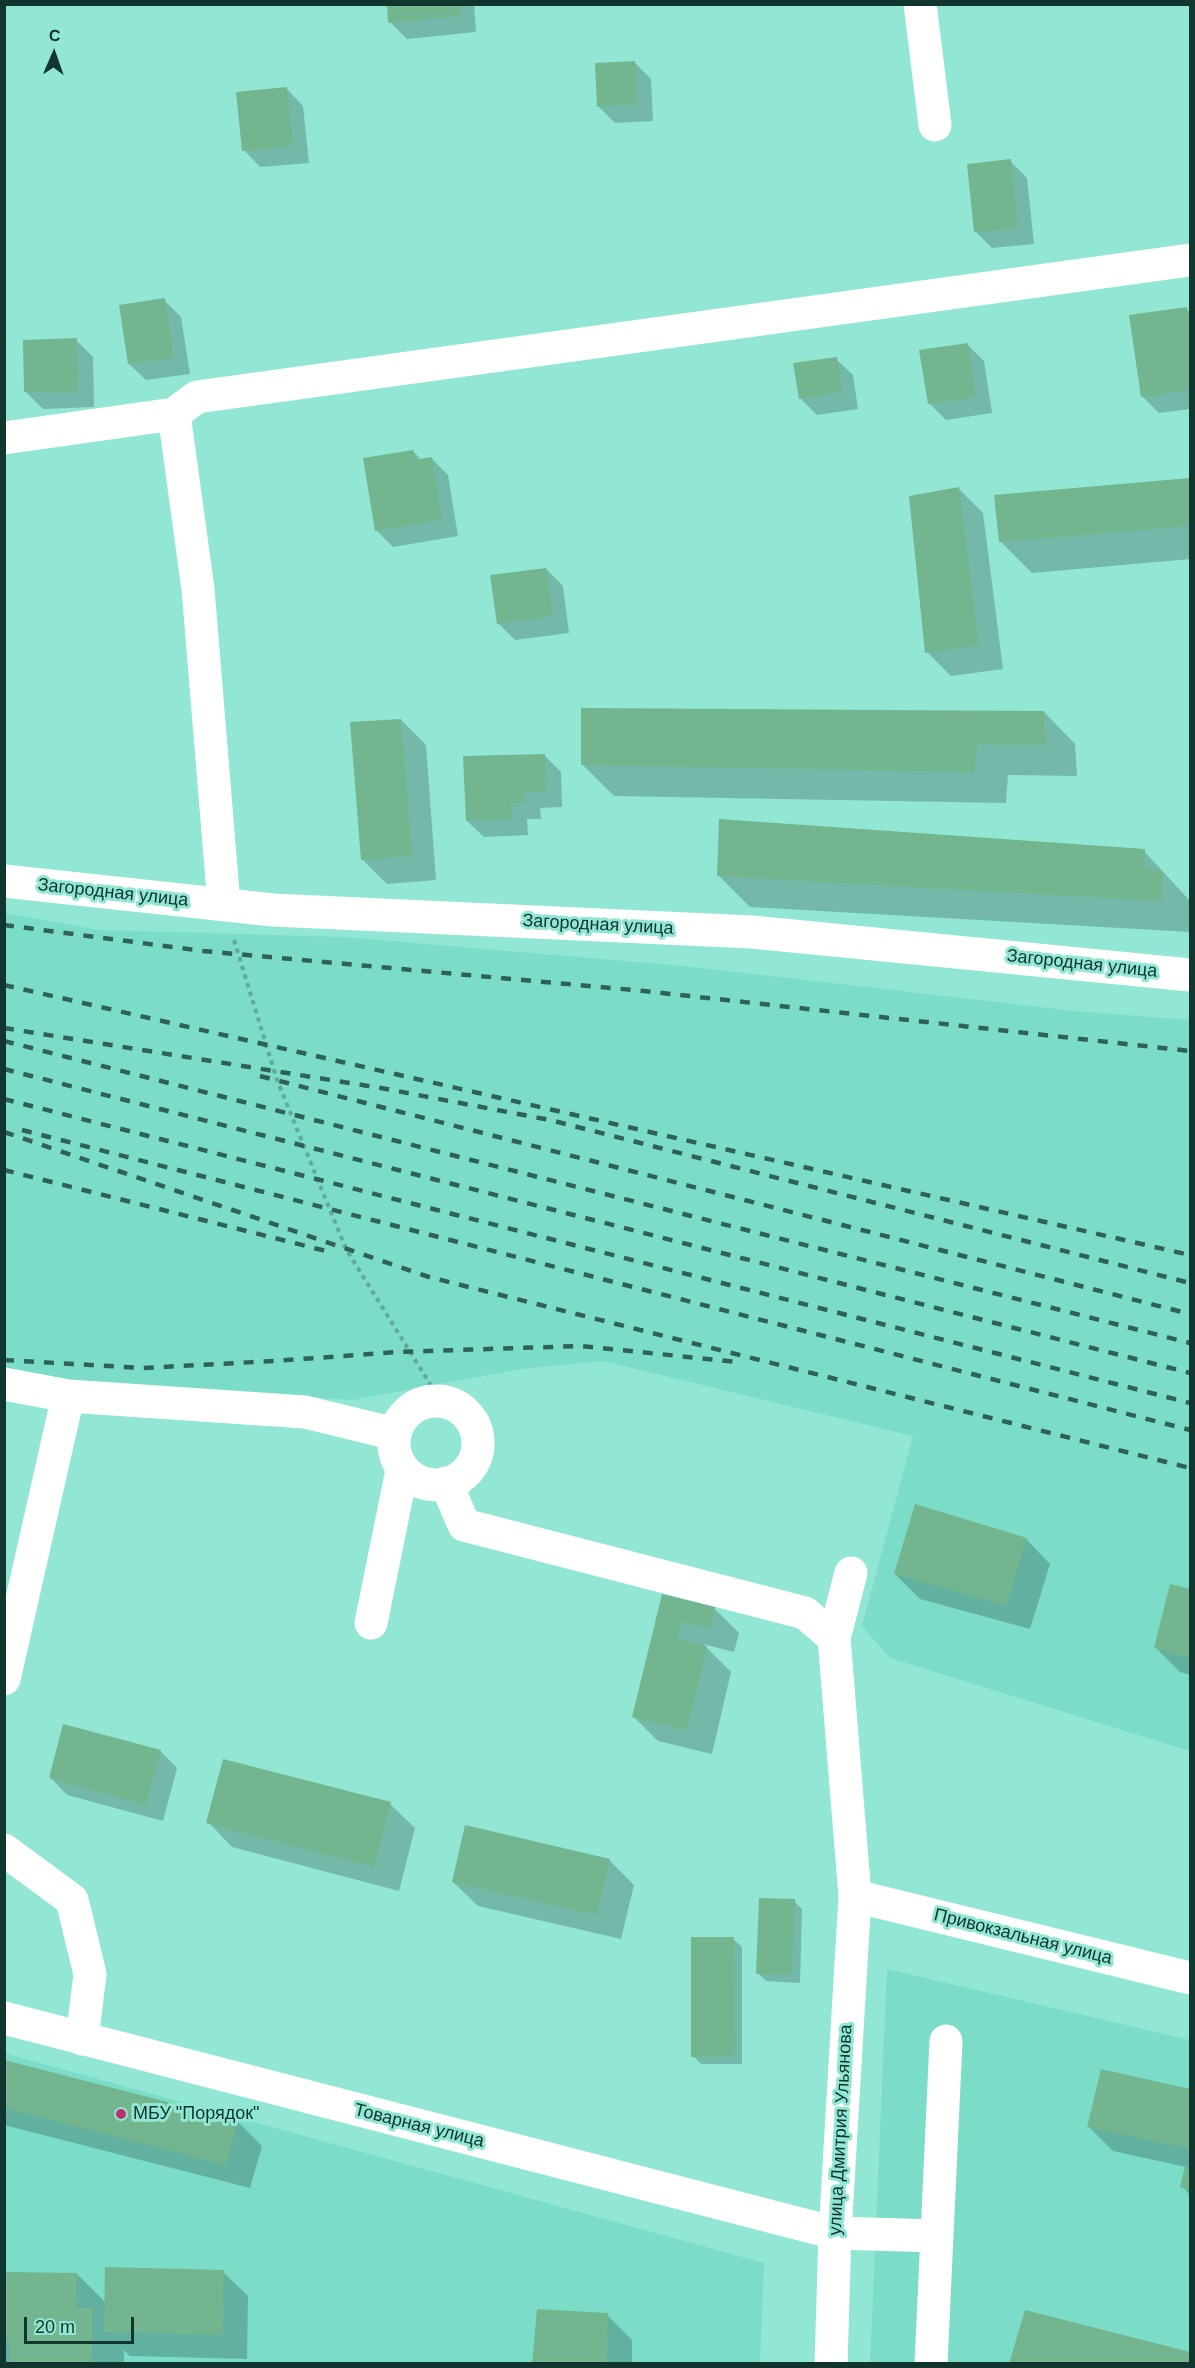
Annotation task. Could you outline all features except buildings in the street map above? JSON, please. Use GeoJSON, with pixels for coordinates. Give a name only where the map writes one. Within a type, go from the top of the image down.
{"type":"FeatureCollection","features":[{"type":"Feature","properties":{"kind":"street"},"geometry":{"type":"LineString","coordinates":[[920,4],[935,125]]}},
{"type":"Feature","properties":{"kind":"street"},"geometry":{"type":"LineString","coordinates":[[4,438],[174,414],[197,397],[1191,260]]}},
{"type":"Feature","properties":{"kind":"street"},"geometry":{"type":"LineString","coordinates":[[174,414],[198,590],[224,905]]}},
{"type":"Feature","properties":{"kind":"street","name":"Загородная улица"},"geometry":{"type":"LineString","coordinates":[[4,881],[273,910],[752,932],[1191,975]]}},
{"type":"Feature","properties":{"kind":"street"},"geometry":{"type":"LineString","coordinates":[[4,1384],[68,1396],[305,1412],[395,1434]]}},
{"type":"Feature","properties":{"kind":"street"},"geometry":{"type":"LineString","coordinates":[[4,1679],[68,1396]]}},
{"type":"Feature","properties":{"kind":"street"},"geometry":{"type":"LineString","coordinates":[[440,1400],[466,1412],[474,1424],[478,1437],[478,1450],[473,1464],[465,1474],[446,1483],[426,1484],[413,1479],[402,1470],[393,1443],[403,1416],[414,1407],[440,1400]]}},
{"type":"Feature","properties":{"kind":"street"},"geometry":{"type":"LineString","coordinates":[[371,1623],[402,1470]]}},
{"type":"Feature","properties":{"kind":"street"},"geometry":{"type":"LineString","coordinates":[[446,1483],[464,1525],[805,1613],[834,1638]]}},
{"type":"Feature","properties":{"kind":"street","name":"улица Дмитрия Ульянова"},"geometry":{"type":"LineString","coordinates":[[831,2364],[835,2233],[855,1896],[834,1638],[851,1573]]}},
{"type":"Feature","properties":{"kind":"street"},"geometry":{"type":"LineString","coordinates":[[4,1850],[72,1900],[90,1974],[82,2038]]}},
{"type":"Feature","properties":{"kind":"street","name":"Привокзальная улица"},"geometry":{"type":"LineString","coordinates":[[855,1896],[1191,1978]]}},
{"type":"Feature","properties":{"kind":"street","name":"Товарная улица"},"geometry":{"type":"LineString","coordinates":[[4,2018],[835,2233],[937,2236]]}},
{"type":"Feature","properties":{"kind":"street"},"geometry":{"type":"LineString","coordinates":[[932,2364],[946,2041]]}},
{"type":"Feature","properties":{"kind":"path"},"geometry":{"type":"LineString","coordinates":[[224,905],[277,1080],[346,1250],[440,1400]]}},
{"type":"Feature","properties":{"kind":"shaded area"},"geometry":{"type":"Polygon","coordinates":[[[4,913],[99,930],[344,937],[684,966],[1075,1011],[1190,1020],[1190,1751],[890,1658],[862,1626],[913,1436],[603,1361],[521,1369],[353,1400],[94,1384],[5,1368],[4,913]]]}},
{"type":"Feature","properties":{"kind":"shaded area"},"geometry":{"type":"Polygon","coordinates":[[[887,1969],[1190,2040],[1190,2363],[870,2364],[887,1969]]]}},
{"type":"Feature","properties":{"kind":"shaded area"},"geometry":{"type":"Polygon","coordinates":[[[4,2053],[764,2263],[760,2363],[5,2363],[4,2053]]]}},
{"type":"Feature","properties":{"kind":"railway"},"geometry":{"type":"LineString","coordinates":[[4,925],[203,951],[644,991],[1190,1051]]}},
{"type":"Feature","properties":{"kind":"railway"},"geometry":{"type":"LineString","coordinates":[[4,985],[1190,1255]]}},
{"type":"Feature","properties":{"kind":"railway"},"geometry":{"type":"LineString","coordinates":[[4,1028],[381,1088],[550,1120],[1190,1283]]}},
{"type":"Feature","properties":{"kind":"railway"},"geometry":{"type":"LineString","coordinates":[[4,1041],[1190,1343]]}},
{"type":"Feature","properties":{"kind":"railway"},"geometry":{"type":"LineString","coordinates":[[4,1069],[1190,1373]]}},
{"type":"Feature","properties":{"kind":"railway"},"geometry":{"type":"LineString","coordinates":[[260,1076],[1190,1314]]}},
{"type":"Feature","properties":{"kind":"railway"},"geometry":{"type":"LineString","coordinates":[[4,1099],[1190,1403]]}},
{"type":"Feature","properties":{"kind":"railway"},"geometry":{"type":"LineString","coordinates":[[22,1130],[1190,1430]]}},
{"type":"Feature","properties":{"kind":"railway"},"geometry":{"type":"LineString","coordinates":[[4,1132],[429,1277],[1190,1468]]}},
{"type":"Feature","properties":{"kind":"railway"},"geometry":{"type":"LineString","coordinates":[[4,1170],[330,1252]]}},
{"type":"Feature","properties":{"kind":"railway"},"geometry":{"type":"LineString","coordinates":[[4,1360],[143,1368],[398,1352],[580,1346],[738,1362]]}},
{"type":"Feature","properties":{"kind":"place","name":"МБУ \"Порядок\""},"geometry":{"type":"Point","coordinates":[121,2114]}}]}
